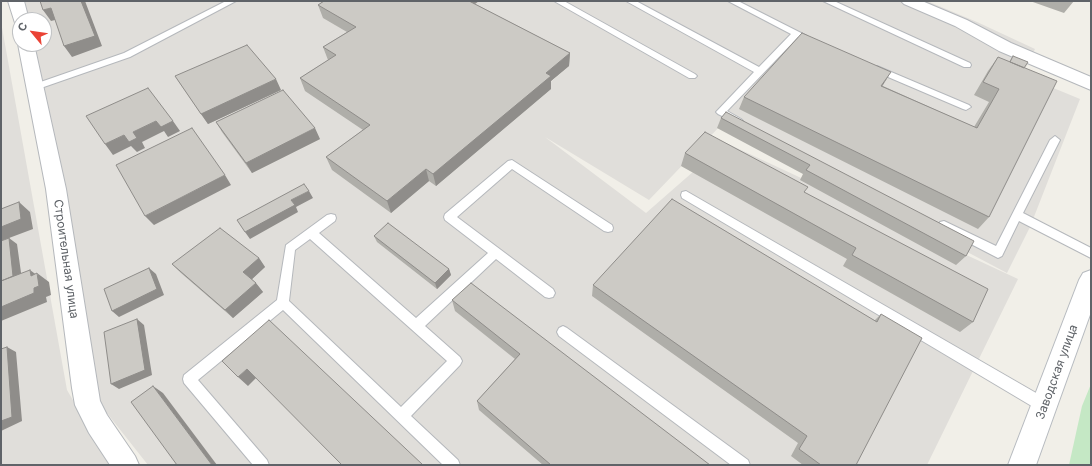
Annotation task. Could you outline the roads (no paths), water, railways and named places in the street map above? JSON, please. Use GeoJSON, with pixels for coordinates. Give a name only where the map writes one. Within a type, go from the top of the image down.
{"type":"FeatureCollection","features":[{"type":"Feature","properties":{"kind":"main road","name":"Заводская улица"},"geometry":{"type":"LineString","coordinates":[[1022,465],[1091,280]]}},
{"type":"Feature","properties":{"kind":"street"},"geometry":{"type":"LineString","coordinates":[[16,1],[18,12]]}},
{"type":"Feature","properties":{"kind":"street"},"geometry":{"type":"LineString","coordinates":[[910,1],[961,23],[1005,47],[1091,84]]}},
{"type":"Feature","properties":{"kind":"street","name":"Строительная улица"},"geometry":{"type":"LineString","coordinates":[[28,52],[56,188],[84,388],[88,404],[98,424],[126,465]]}},
{"type":"Feature","properties":{"kind":"lane"},"geometry":{"type":"LineString","coordinates":[[35,86],[127,55],[232,1]]}},
{"type":"Feature","properties":{"kind":"lane"},"geometry":{"type":"LineString","coordinates":[[558,1],[692,76]]}},
{"type":"Feature","properties":{"kind":"lane"},"geometry":{"type":"LineString","coordinates":[[630,1],[760,72]]}},
{"type":"Feature","properties":{"kind":"lane"},"geometry":{"type":"LineString","coordinates":[[732,1],[810,40]]}},
{"type":"Feature","properties":{"kind":"lane"},"geometry":{"type":"LineString","coordinates":[[827,1],[967,64]]}},
{"type":"Feature","properties":{"kind":"lane"},"geometry":{"type":"LineString","coordinates":[[749,127],[721,112],[796,34]]}},
{"type":"Feature","properties":{"kind":"lane"},"geometry":{"type":"LineString","coordinates":[[867,64],[966,106]]}},
{"type":"Feature","properties":{"kind":"lane"},"geometry":{"type":"LineString","coordinates":[[934,220],[998,253],[1055,140]]}},
{"type":"Feature","properties":{"kind":"lane"},"geometry":{"type":"LineString","coordinates":[[549,293],[449,217],[512,164],[608,228]]}},
{"type":"Feature","properties":{"kind":"lane"},"geometry":{"type":"LineString","coordinates":[[686,196],[1045,406]]}},
{"type":"Feature","properties":{"kind":"lane"},"geometry":{"type":"LineString","coordinates":[[1017,215],[1091,253]]}},
{"type":"Feature","properties":{"kind":"lane"},"geometry":{"type":"LineString","coordinates":[[262,465],[189,379],[283,303],[290,248],[331,218]]}},
{"type":"Feature","properties":{"kind":"lane"},"geometry":{"type":"LineString","coordinates":[[311,233],[456,361],[401,416]]}},
{"type":"Feature","properties":{"kind":"lane"},"geometry":{"type":"LineString","coordinates":[[416,326],[496,252]]}},
{"type":"Feature","properties":{"kind":"lane"},"geometry":{"type":"LineString","coordinates":[[283,303],[453,465]]}},
{"type":"Feature","properties":{"kind":"lane"},"geometry":{"type":"LineString","coordinates":[[563,332],[743,465]]}}]}
